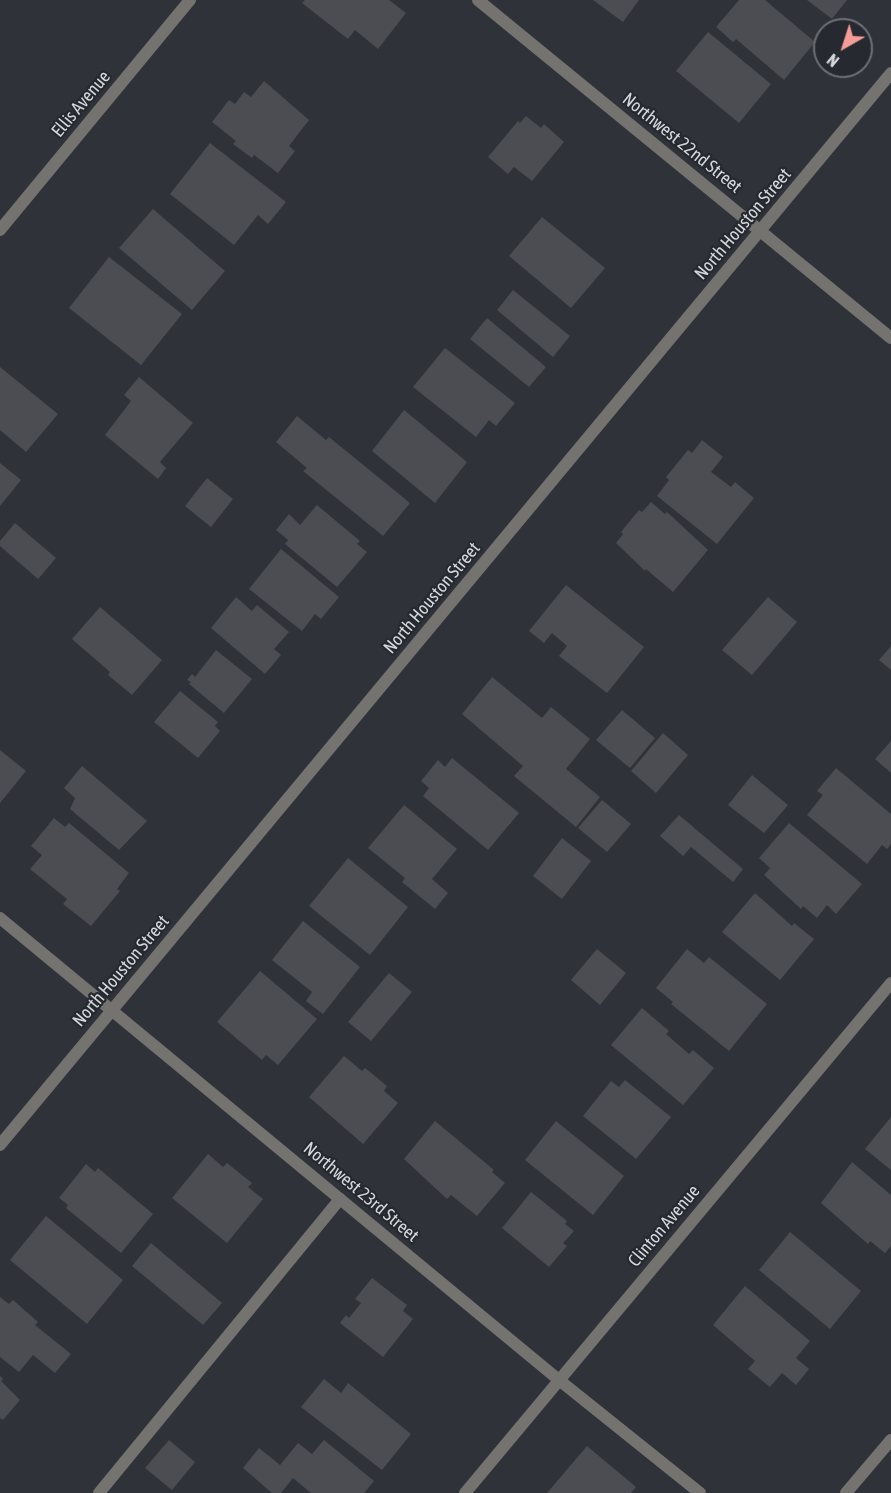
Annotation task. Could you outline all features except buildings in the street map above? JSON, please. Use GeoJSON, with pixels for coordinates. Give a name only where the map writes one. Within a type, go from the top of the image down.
{"type":"FeatureCollection","features":[{"type":"Feature","properties":{"kind":"street","name":"Ellis Avenue"},"geometry":{"type":"LineString","coordinates":[[0,230],[190,0]]}},
{"type":"Feature","properties":{"kind":"street","name":"Northwest 22nd Street"},"geometry":{"type":"LineString","coordinates":[[478,0],[891,338]]}},
{"type":"Feature","properties":{"kind":"street","name":"North Houston Street"},"geometry":{"type":"LineString","coordinates":[[0,1145],[891,73]]}},
{"type":"Feature","properties":{"kind":"street","name":"Northwest 23rd Street"},"geometry":{"type":"LineString","coordinates":[[0,918],[559,1380],[700,1493]]}},
{"type":"Feature","properties":{"kind":"street","name":"Clinton Avenue"},"geometry":{"type":"LineString","coordinates":[[465,1493],[891,983]]}},
{"type":"Feature","properties":{"kind":"street"},"geometry":{"type":"LineString","coordinates":[[99,1493],[340,1199]]}},
{"type":"Feature","properties":{"kind":"street"},"geometry":{"type":"LineString","coordinates":[[846,1493],[891,1440]]}}]}
